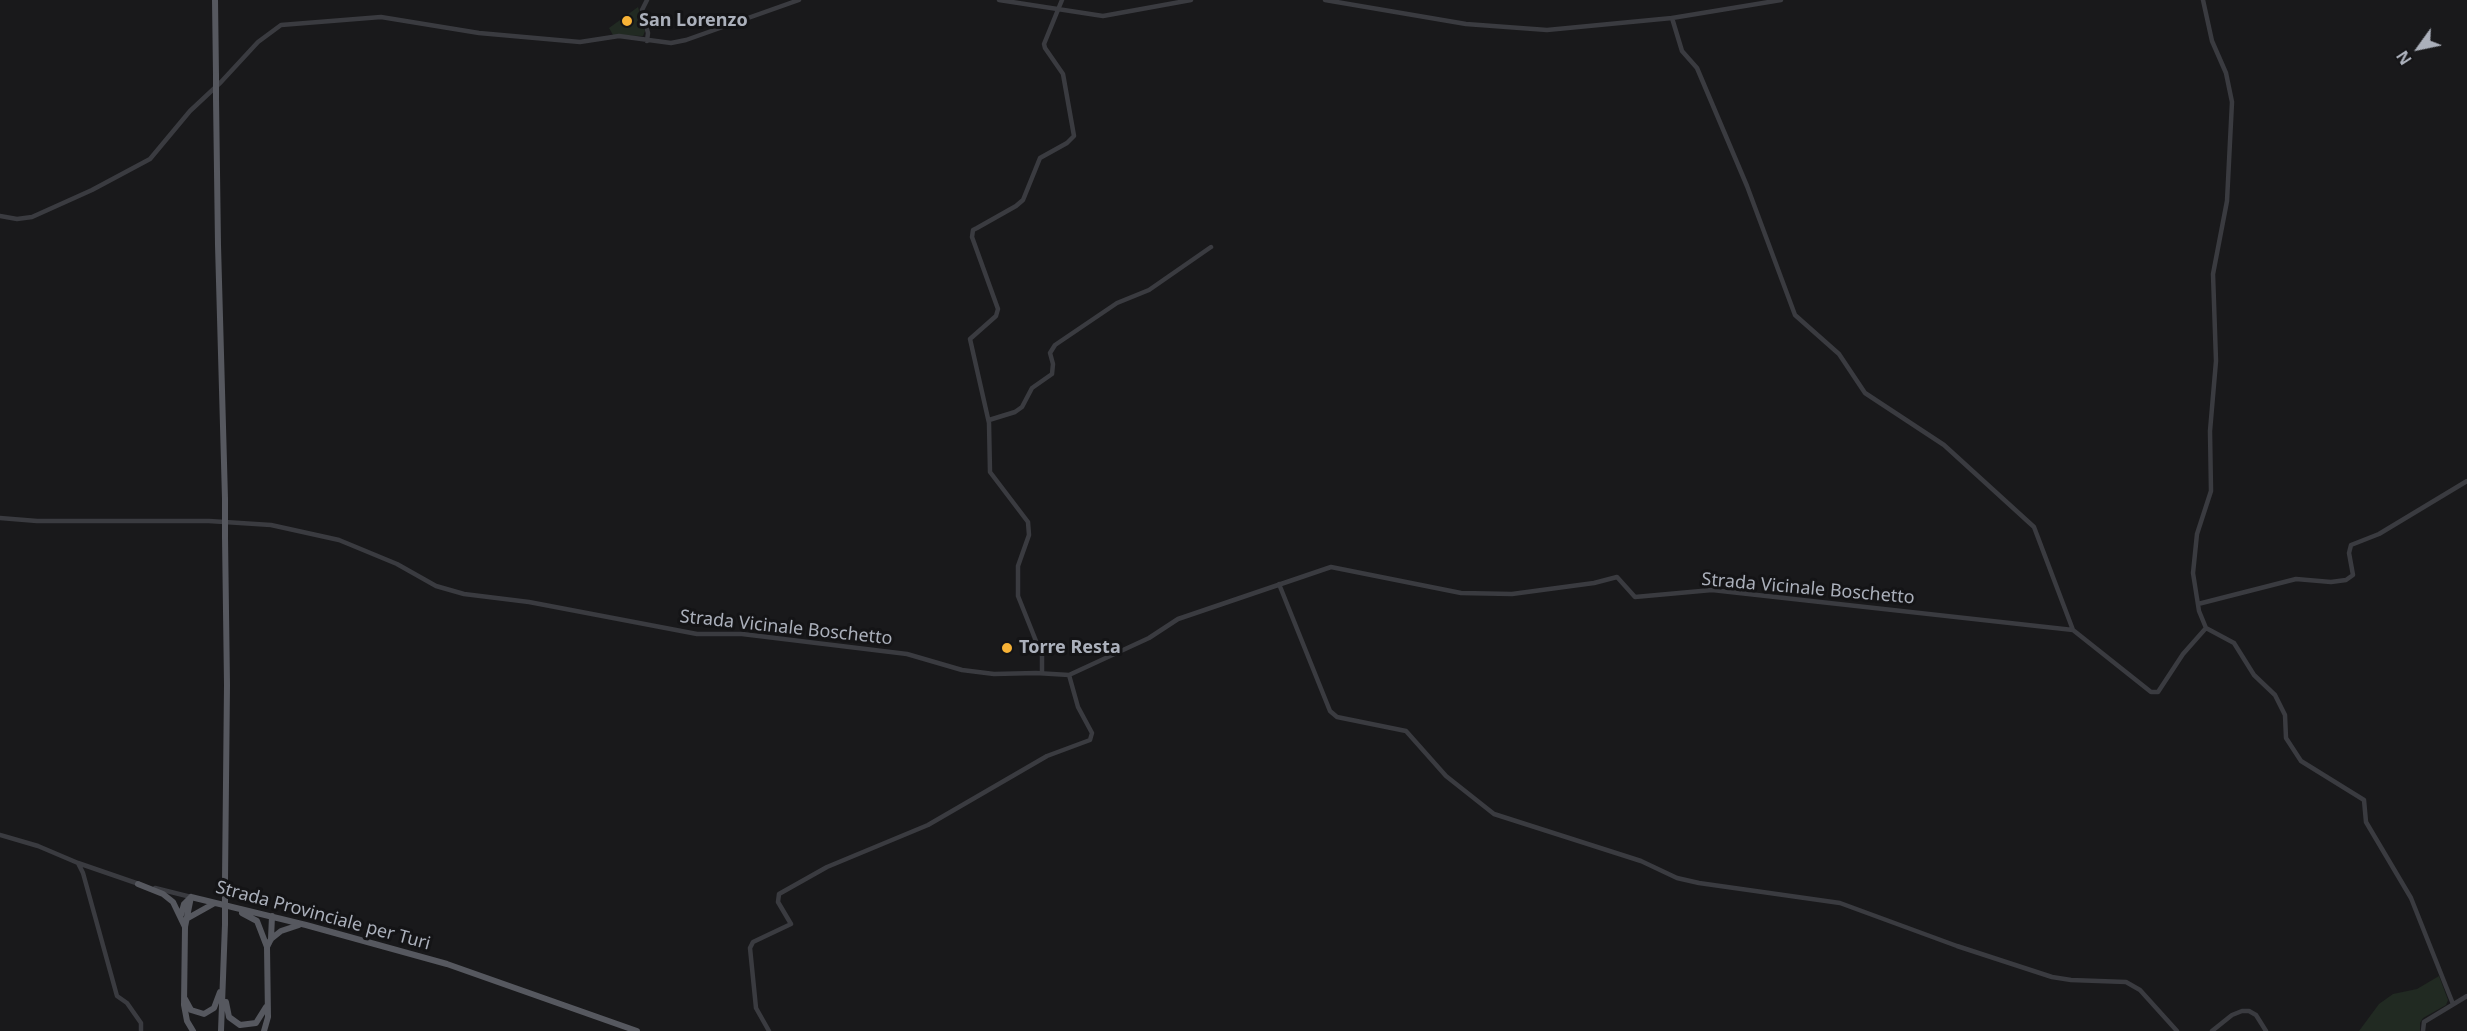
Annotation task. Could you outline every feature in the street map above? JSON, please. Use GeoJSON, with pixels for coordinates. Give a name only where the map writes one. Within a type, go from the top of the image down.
{"type":"FeatureCollection","features":[{"type":"Feature","properties":{"kind":"main road"},"geometry":{"type":"LineString","coordinates":[[215,0],[227,696],[225,924],[221,1031]]}},
{"type":"Feature","properties":{"kind":"main road"},"geometry":{"type":"LineString","coordinates":[[138,884],[164,894],[184,916]]}},
{"type":"Feature","properties":{"kind":"main road"},"geometry":{"type":"LineString","coordinates":[[190,897],[184,916],[184,995],[185,1013],[193,1031]]}},
{"type":"Feature","properties":{"kind":"main road","name":"Strada Provinciale per Turi"},"geometry":{"type":"LineString","coordinates":[[190,897],[272,916],[447,964],[637,1031]]}},
{"type":"Feature","properties":{"kind":"main road"},"geometry":{"type":"LineString","coordinates":[[184,916],[208,905],[219,904],[252,916],[264,935],[267,947],[268,1004],[264,1031]]}},
{"type":"Feature","properties":{"kind":"main road"},"geometry":{"type":"LineString","coordinates":[[264,935],[272,916]]}},
{"type":"Feature","properties":{"kind":"main road"},"geometry":{"type":"LineString","coordinates":[[267,947],[271,939],[272,916]]}},
{"type":"Feature","properties":{"kind":"main road"},"geometry":{"type":"LineString","coordinates":[[271,939],[288,927],[306,925]]}},
{"type":"Feature","properties":{"kind":"main road"},"geometry":{"type":"LineString","coordinates":[[184,995],[191,1010],[204,1014],[210,1011],[216,1005],[219,996],[224,968]]}},
{"type":"Feature","properties":{"kind":"main road"},"geometry":{"type":"LineString","coordinates":[[224,968],[226,1010],[235,1023],[246,1025],[256,1023],[268,1004]]}},
{"type":"Feature","properties":{"kind":"street"},"geometry":{"type":"LineString","coordinates":[[647,0],[642,10],[648,33],[647,40]]}},
{"type":"Feature","properties":{"kind":"street"},"geometry":{"type":"LineString","coordinates":[[0,216],[24,220],[92,190],[140,165],[158,152],[181,121],[222,82],[258,42],[281,25],[381,17],[479,33],[580,42],[619,36],[679,42],[799,0]]}},
{"type":"Feature","properties":{"kind":"street"},"geometry":{"type":"LineString","coordinates":[[999,0],[1111,16],[1191,0]]}},
{"type":"Feature","properties":{"kind":"street"},"geometry":{"type":"LineString","coordinates":[[1042,673],[1042,656],[1018,596],[1018,566],[1029,535],[1028,522],[990,472],[989,420],[970,339],[996,316],[998,309],[972,233],[1023,200],[1040,158],[1067,143],[1074,136],[1063,74],[1044,44],[1062,0]]}},
{"type":"Feature","properties":{"kind":"street"},"geometry":{"type":"LineString","coordinates":[[1325,0],[1434,19],[1547,30],[1672,18],[1781,0]]}},
{"type":"Feature","properties":{"kind":"street"},"geometry":{"type":"LineString","coordinates":[[2203,0],[2212,41],[2226,73],[2232,102],[2227,201],[2213,274],[2216,361],[2210,431],[2211,491],[2197,534],[2193,573],[2198,604],[2206,628],[2234,643],[2254,675],[2275,695],[2285,715],[2286,738],[2301,761],[2364,800],[2366,822],[2411,898],[2452,1004]]}},
{"type":"Feature","properties":{"kind":"street"},"geometry":{"type":"LineString","coordinates":[[1672,18],[1682,51],[1697,68],[1747,186],[1795,315],[1839,354],[1865,393],[1944,444],[2034,528],[2073,630],[2151,693],[2158,692],[2183,654],[2206,628]]}},
{"type":"Feature","properties":{"kind":"street"},"geometry":{"type":"LineString","coordinates":[[989,420],[1015,412],[1022,407],[1032,388],[1052,374],[1053,364],[1050,353],[1055,345],[1117,303],[1149,290],[1210,247]]}},
{"type":"Feature","properties":{"kind":"street"},"geometry":{"type":"LineString","coordinates":[[2198,604],[2296,579],[2331,582],[2346,580],[2353,575],[2349,553],[2351,545],[2379,534],[2467,481]]}},
{"type":"Feature","properties":{"kind":"street","name":"Strada Vicinale Boschetto"},"geometry":{"type":"LineString","coordinates":[[0,518],[37,521],[253,523],[296,529],[339,540],[372,553],[448,590],[529,602],[697,634],[742,633],[907,654],[980,674],[1069,675],[1149,638],[1178,619],[1331,567],[1461,593],[1512,594],[1594,583],[1617,577],[1635,597],[1712,590],[2073,630]]}},
{"type":"Feature","properties":{"kind":"street"},"geometry":{"type":"LineString","coordinates":[[1279,584],[1330,711],[1337,717],[1406,731],[1446,776],[1494,814],[1641,861],[1677,878],[1840,903],[1957,946],[2052,977],[2126,982],[2140,990],[2177,1031]]}},
{"type":"Feature","properties":{"kind":"street"},"geometry":{"type":"LineString","coordinates":[[769,1031],[756,1008],[750,948],[753,942],[791,924],[778,902],[779,894],[843,859],[928,825],[1047,756],[1090,740],[1092,733],[1074,699],[1069,675]]}},
{"type":"Feature","properties":{"kind":"street","name":"Strada Provinciale per Turi"},"geometry":{"type":"LineString","coordinates":[[0,835],[38,846],[138,884],[190,897]]}},
{"type":"Feature","properties":{"kind":"street"},"geometry":{"type":"LineString","coordinates":[[78,863],[83,873],[117,996],[127,1003],[141,1023],[141,1031]]}},
{"type":"Feature","properties":{"kind":"street"},"geometry":{"type":"LineString","coordinates":[[2423,1031],[2424,1022],[2467,996]]}},
{"type":"Feature","properties":{"kind":"street"},"geometry":{"type":"LineString","coordinates":[[2212,1031],[2232,1015],[2242,1011],[2249,1011],[2256,1016],[2266,1031]]}},
{"type":"Feature","properties":{"kind":"shaded area"},"geometry":{"type":"Polygon","coordinates":[[[638,7],[645,31],[643,36],[613,35],[609,28],[638,7]]]}},
{"type":"Feature","properties":{"kind":"shaded area"},"geometry":{"type":"Polygon","coordinates":[[[2439,976],[2448,1000],[2446,1005],[2423,1018],[2420,1031],[2359,1031],[2379,1004],[2393,994],[2417,989],[2439,976]]]}},
{"type":"Feature","properties":{"kind":"place","name":"San Lorenzo"},"geometry":{"type":"Point","coordinates":[627,21]}},
{"type":"Feature","properties":{"kind":"place","name":"Torre Resta"},"geometry":{"type":"Point","coordinates":[1007,648]}}]}
